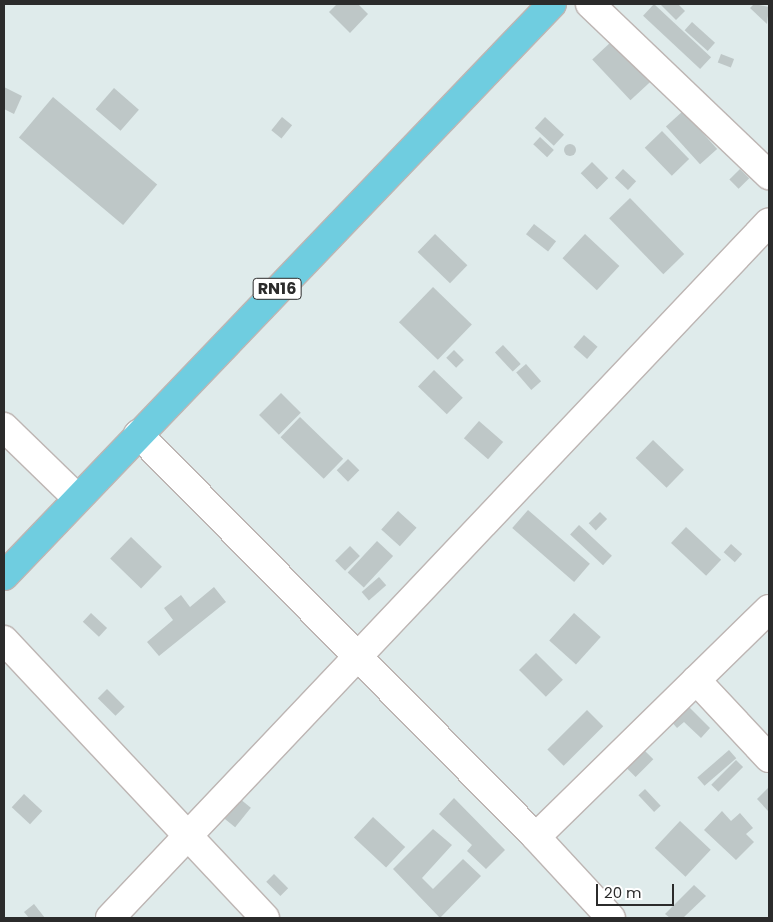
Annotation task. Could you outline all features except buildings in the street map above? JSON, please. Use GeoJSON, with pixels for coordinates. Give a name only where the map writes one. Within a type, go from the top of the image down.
{"type":"FeatureCollection","features":[{"type":"Feature","properties":{"kind":"main road","name":"RN16"},"geometry":{"type":"LineString","coordinates":[[4,576],[552,4]]}},
{"type":"Feature","properties":{"kind":"street"},"geometry":{"type":"LineString","coordinates":[[590,4],[769,175]]}},
{"type":"Feature","properties":{"kind":"street"},"geometry":{"type":"LineString","coordinates":[[110,918],[769,222]]}},
{"type":"Feature","properties":{"kind":"street"},"geometry":{"type":"LineString","coordinates":[[4,427],[77,498]]}},
{"type":"Feature","properties":{"kind":"street"},"geometry":{"type":"LineString","coordinates":[[138,434],[536,837],[611,918]]}},
{"type":"Feature","properties":{"kind":"street"},"geometry":{"type":"LineString","coordinates":[[536,837],[769,609]]}},
{"type":"Feature","properties":{"kind":"street"},"geometry":{"type":"LineString","coordinates":[[4,640],[265,918]]}},
{"type":"Feature","properties":{"kind":"street"},"geometry":{"type":"LineString","coordinates":[[696,680],[769,758]]}}]}
